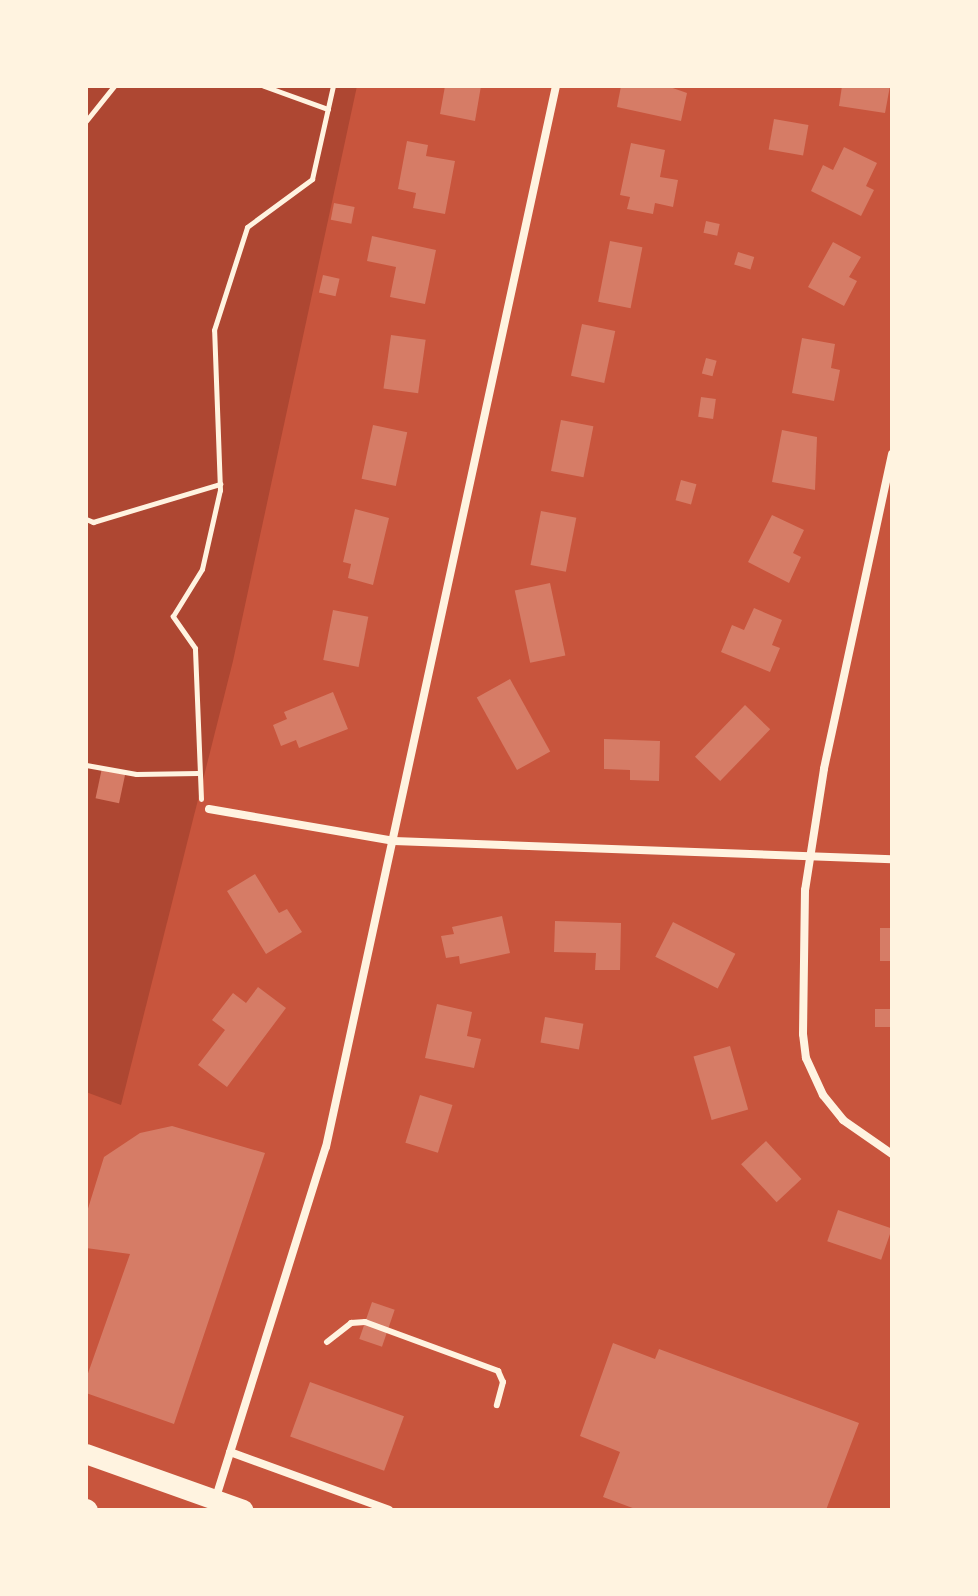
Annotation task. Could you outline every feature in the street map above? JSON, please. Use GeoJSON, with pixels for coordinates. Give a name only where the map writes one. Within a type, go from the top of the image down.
{"type":"FeatureCollection","features":[{"type":"Feature","properties":{"kind":"main road"},"geometry":{"type":"LineString","coordinates":[[86,1454],[214,1505],[243,1510]]}},
{"type":"Feature","properties":{"kind":"street"},"geometry":{"type":"LineString","coordinates":[[214,1505],[326,1147],[556,86]]}},
{"type":"Feature","properties":{"kind":"street"},"geometry":{"type":"LineString","coordinates":[[892,454],[805,890],[806,1058],[823,1095],[843,1120],[892,1154]]}},
{"type":"Feature","properties":{"kind":"street"},"geometry":{"type":"LineString","coordinates":[[209,809],[394,841],[892,859]]}},
{"type":"Feature","properties":{"kind":"street"},"geometry":{"type":"LineString","coordinates":[[230,1452],[389,1510]]}},
{"type":"Feature","properties":{"kind":"lane"},"geometry":{"type":"LineString","coordinates":[[327,1342],[351,1323],[380,1327],[498,1371],[503,1382],[497,1405]]}},
{"type":"Feature","properties":{"kind":"path"},"geometry":{"type":"LineString","coordinates":[[86,121],[114,86]]}},
{"type":"Feature","properties":{"kind":"path"},"geometry":{"type":"LineString","coordinates":[[264,86],[328,109]]}},
{"type":"Feature","properties":{"kind":"path"},"geometry":{"type":"LineString","coordinates":[[209,809],[197,793],[195,648],[173,616],[202,569],[220,484],[214,330],[247,227],[312,179],[333,86]]}},
{"type":"Feature","properties":{"kind":"path"},"geometry":{"type":"LineString","coordinates":[[86,519],[93,522],[220,484]]}},
{"type":"Feature","properties":{"kind":"path"},"geometry":{"type":"LineString","coordinates":[[86,765],[136,774],[198,773]]}},
{"type":"Feature","properties":{"kind":"shaded area"},"geometry":{"type":"Polygon","coordinates":[[[86,86],[357,86],[233,661],[121,1105],[86,1092],[86,86]]]}},
{"type":"Feature","properties":{"kind":"building"},"geometry":{"type":"Polygon","coordinates":[[[445,86],[481,86],[475,121],[440,114],[445,86]]]}},
{"type":"Feature","properties":{"kind":"building"},"geometry":{"type":"Polygon","coordinates":[[[621,86],[667,86],[687,93],[681,121],[617,107],[621,86]]]}},
{"type":"Feature","properties":{"kind":"building"},"geometry":{"type":"Polygon","coordinates":[[[842,86],[890,86],[885,113],[839,106],[842,86]]]}},
{"type":"Feature","properties":{"kind":"building"},"geometry":{"type":"Polygon","coordinates":[[[774,119],[808,125],[803,156],[769,150],[774,119]]]}},
{"type":"Feature","properties":{"kind":"building"},"geometry":{"type":"Polygon","coordinates":[[[407,141],[428,145],[426,156],[455,161],[445,214],[413,208],[416,193],[398,189],[407,141]]]}},
{"type":"Feature","properties":{"kind":"building"},"geometry":{"type":"Polygon","coordinates":[[[631,143],[665,150],[660,177],[678,180],[673,207],[655,203],[653,214],[627,209],[630,197],[620,195],[631,143]]]}},
{"type":"Feature","properties":{"kind":"building"},"geometry":{"type":"Polygon","coordinates":[[[844,147],[877,163],[866,186],[874,190],[861,216],[811,191],[823,165],[833,170],[844,147]]]}},
{"type":"Feature","properties":{"kind":"building"},"geometry":{"type":"Polygon","coordinates":[[[334,203],[355,207],[351,224],[331,220],[334,203]]]}},
{"type":"Feature","properties":{"kind":"building"},"geometry":{"type":"Polygon","coordinates":[[[706,221],[720,224],[717,236],[704,233],[706,221]]]}},
{"type":"Feature","properties":{"kind":"building"},"geometry":{"type":"Polygon","coordinates":[[[372,236],[436,250],[425,304],[390,297],[396,267],[367,261],[372,236]]]}},
{"type":"Feature","properties":{"kind":"building"},"geometry":{"type":"Polygon","coordinates":[[[610,241],[642,247],[631,308],[598,302],[610,241]]]}},
{"type":"Feature","properties":{"kind":"building"},"geometry":{"type":"Polygon","coordinates":[[[833,242],[861,257],[849,277],[857,281],[844,306],[808,287],[833,242]]]}},
{"type":"Feature","properties":{"kind":"building"},"geometry":{"type":"Polygon","coordinates":[[[738,252],[754,257],[750,269],[734,264],[738,252]]]}},
{"type":"Feature","properties":{"kind":"building"},"geometry":{"type":"Polygon","coordinates":[[[323,275],[340,279],[336,296],[319,293],[323,275]]]}},
{"type":"Feature","properties":{"kind":"building"},"geometry":{"type":"Polygon","coordinates":[[[582,324],[615,331],[604,383],[571,376],[582,324]]]}},
{"type":"Feature","properties":{"kind":"building"},"geometry":{"type":"Polygon","coordinates":[[[391,335],[426,340],[418,393],[383,388],[391,335]]]}},
{"type":"Feature","properties":{"kind":"building"},"geometry":{"type":"Polygon","coordinates":[[[802,338],[835,344],[831,368],[840,370],[834,401],[792,393],[802,338]]]}},
{"type":"Feature","properties":{"kind":"building"},"geometry":{"type":"Polygon","coordinates":[[[706,358],[717,361],[712,376],[702,373],[706,358]]]}},
{"type":"Feature","properties":{"kind":"building"},"geometry":{"type":"Polygon","coordinates":[[[701,397],[716,399],[713,419],[698,417],[701,397]]]}},
{"type":"Feature","properties":{"kind":"building"},"geometry":{"type":"Polygon","coordinates":[[[561,420],[593,426],[583,477],[551,471],[561,420]]]}},
{"type":"Feature","properties":{"kind":"building"},"geometry":{"type":"Polygon","coordinates":[[[373,425],[407,432],[396,486],[362,479],[373,425]]]}},
{"type":"Feature","properties":{"kind":"building"},"geometry":{"type":"Polygon","coordinates":[[[782,430],[817,437],[815,490],[772,482],[782,430]]]}},
{"type":"Feature","properties":{"kind":"building"},"geometry":{"type":"Polygon","coordinates":[[[681,480],[696,484],[691,504],[676,500],[681,480]]]}},
{"type":"Feature","properties":{"kind":"building"},"geometry":{"type":"Polygon","coordinates":[[[355,509],[389,518],[373,585],[348,578],[351,564],[343,562],[355,509]]]}},
{"type":"Feature","properties":{"kind":"building"},"geometry":{"type":"Polygon","coordinates":[[[541,511],[576,518],[566,572],[531,565],[541,511]]]}},
{"type":"Feature","properties":{"kind":"building"},"geometry":{"type":"Polygon","coordinates":[[[772,515],[804,530],[793,553],[801,557],[789,583],[748,562],[772,515]]]}},
{"type":"Feature","properties":{"kind":"building"},"geometry":{"type":"Polygon","coordinates":[[[550,583],[565,655],[530,663],[515,590],[550,583]]]}},
{"type":"Feature","properties":{"kind":"building"},"geometry":{"type":"Polygon","coordinates":[[[754,608],[782,620],[772,645],[780,648],[770,672],[721,652],[732,625],[744,630],[754,608]]]}},
{"type":"Feature","properties":{"kind":"building"},"geometry":{"type":"Polygon","coordinates":[[[333,610],[368,617],[359,667],[323,660],[333,610]]]}},
{"type":"Feature","properties":{"kind":"building"},"geometry":{"type":"Polygon","coordinates":[[[510,679],[550,752],[517,770],[477,697],[510,679]]]}},
{"type":"Feature","properties":{"kind":"building"},"geometry":{"type":"Polygon","coordinates":[[[333,692],[348,729],[299,748],[296,740],[281,746],[273,725],[287,719],[284,712],[333,692]]]}},
{"type":"Feature","properties":{"kind":"building"},"geometry":{"type":"Polygon","coordinates":[[[745,705],[770,729],[720,781],[695,757],[745,705]]]}},
{"type":"Feature","properties":{"kind":"building"},"geometry":{"type":"Polygon","coordinates":[[[604,739],[660,741],[659,781],[630,780],[630,770],[604,769],[604,739]]]}},
{"type":"Feature","properties":{"kind":"building"},"geometry":{"type":"Polygon","coordinates":[[[102,768],[125,773],[119,803],[96,798],[102,768]]]}},
{"type":"Feature","properties":{"kind":"building"},"geometry":{"type":"Polygon","coordinates":[[[255,874],[279,913],[287,909],[302,932],[266,954],[227,891],[255,874]]]}},
{"type":"Feature","properties":{"kind":"building"},"geometry":{"type":"Polygon","coordinates":[[[502,916],[510,953],[460,964],[459,956],[446,958],[441,936],[454,934],[452,927],[502,916]]]}},
{"type":"Feature","properties":{"kind":"building"},"geometry":{"type":"Polygon","coordinates":[[[555,921],[621,923],[620,970],[595,970],[596,953],[554,952],[555,921]]]}},
{"type":"Feature","properties":{"kind":"building"},"geometry":{"type":"Polygon","coordinates":[[[673,922],[735,954],[718,989],[655,957],[673,922]]]}},
{"type":"Feature","properties":{"kind":"building"},"geometry":{"type":"Polygon","coordinates":[[[880,928],[892,928],[892,961],[880,961],[880,928]]]}},
{"type":"Feature","properties":{"kind":"building"},"geometry":{"type":"Polygon","coordinates":[[[258,987],[286,1008],[227,1087],[198,1065],[225,1030],[212,1020],[233,993],[246,1003],[258,987]]]}},
{"type":"Feature","properties":{"kind":"building"},"geometry":{"type":"Polygon","coordinates":[[[437,1004],[472,1012],[467,1036],[481,1039],[474,1068],[425,1058],[437,1004]]]}},
{"type":"Feature","properties":{"kind":"building"},"geometry":{"type":"Polygon","coordinates":[[[875,1009],[891,1009],[891,1027],[875,1027],[875,1009]]]}},
{"type":"Feature","properties":{"kind":"building"},"geometry":{"type":"Polygon","coordinates":[[[545,1017],[583,1024],[579,1049],[540,1043],[545,1017]]]}},
{"type":"Feature","properties":{"kind":"building"},"geometry":{"type":"Polygon","coordinates":[[[730,1046],[748,1109],[712,1120],[693,1056],[730,1046]]]}},
{"type":"Feature","properties":{"kind":"building"},"geometry":{"type":"Polygon","coordinates":[[[420,1095],[453,1105],[438,1153],[405,1143],[420,1095]]]}},
{"type":"Feature","properties":{"kind":"building"},"geometry":{"type":"Polygon","coordinates":[[[172,1126],[265,1153],[174,1424],[86,1393],[86,1379],[130,1254],[86,1248],[86,1215],[104,1157],[140,1133],[172,1126]]]}},
{"type":"Feature","properties":{"kind":"building"},"geometry":{"type":"Polygon","coordinates":[[[766,1141],[801,1179],[777,1202],[741,1164],[766,1141]]]}},
{"type":"Feature","properties":{"kind":"building"},"geometry":{"type":"Polygon","coordinates":[[[838,1210],[892,1229],[881,1260],[827,1241],[838,1210]]]}},
{"type":"Feature","properties":{"kind":"building"},"geometry":{"type":"Polygon","coordinates":[[[372,1302],[395,1310],[382,1347],[359,1339],[372,1302]]]}},
{"type":"Feature","properties":{"kind":"building"},"geometry":{"type":"Polygon","coordinates":[[[613,1343],[655,1359],[659,1349],[859,1423],[826,1510],[638,1510],[603,1497],[620,1452],[580,1436],[613,1343]]]}},
{"type":"Feature","properties":{"kind":"building"},"geometry":{"type":"Polygon","coordinates":[[[310,1382],[404,1416],[384,1471],[290,1437],[310,1382]]]}}]}
